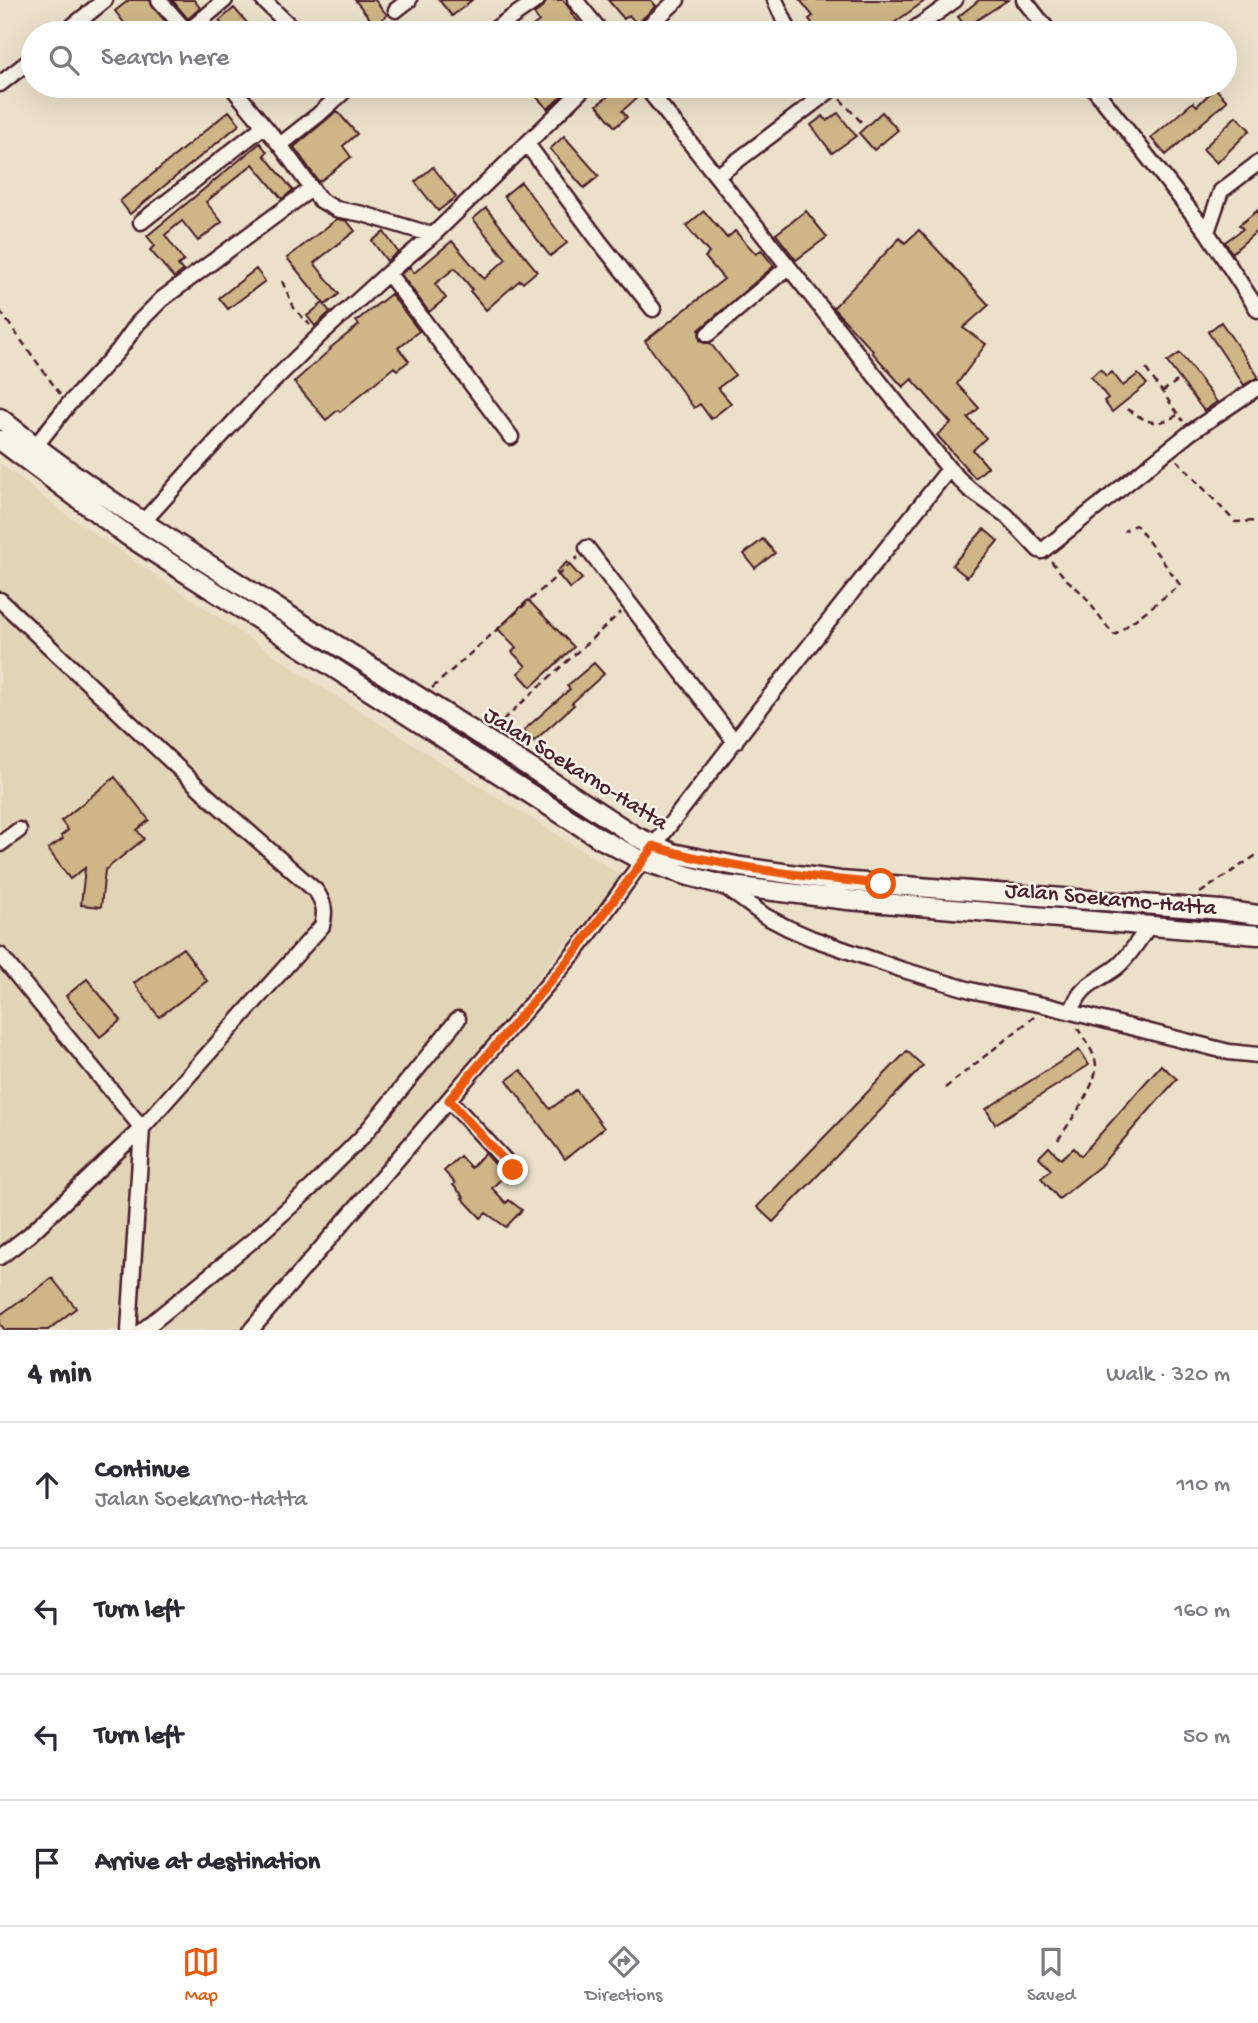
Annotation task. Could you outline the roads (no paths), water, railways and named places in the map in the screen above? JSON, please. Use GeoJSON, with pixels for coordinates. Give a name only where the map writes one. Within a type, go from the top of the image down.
{"type":"FeatureCollection","features":[{"type":"Feature","properties":{"kind":"main road","name":"Jalan Soekarno-Hatta"},"geometry":{"type":"LineString","coordinates":[[0,418],[30,453],[128,536],[599,838],[643,861],[723,885],[848,900],[1258,935]]}},
{"type":"Feature","properties":{"kind":"main road","name":"Jalan Soekarno-Hatta"},"geometry":{"type":"LineString","coordinates":[[0,440],[30,453],[421,697],[635,836],[672,853],[741,867],[840,881],[1258,915]]}},
{"type":"Feature","properties":{"kind":"main road"},"geometry":{"type":"LineString","coordinates":[[1126,924],[1135,905]]}},
{"type":"Feature","properties":{"kind":"street"},"geometry":{"type":"LineString","coordinates":[[79,21],[105,0]]}},
{"type":"Feature","properties":{"kind":"street"},"geometry":{"type":"LineString","coordinates":[[159,0],[177,21]]}},
{"type":"Feature","properties":{"kind":"street"},"geometry":{"type":"LineString","coordinates":[[201,21],[225,0]]}},
{"type":"Feature","properties":{"kind":"street"},"geometry":{"type":"LineString","coordinates":[[263,0],[285,21]]}},
{"type":"Feature","properties":{"kind":"street"},"geometry":{"type":"LineString","coordinates":[[396,10],[409,0]]}},
{"type":"Feature","properties":{"kind":"street"},"geometry":{"type":"LineString","coordinates":[[506,21],[537,0]]}},
{"type":"Feature","properties":{"kind":"street"},"geometry":{"type":"LineString","coordinates":[[575,0],[593,21]]}},
{"type":"Feature","properties":{"kind":"street"},"geometry":{"type":"LineString","coordinates":[[654,21],[677,0]]}},
{"type":"Feature","properties":{"kind":"street"},"geometry":{"type":"LineString","coordinates":[[775,0],[785,21]]}},
{"type":"Feature","properties":{"kind":"street"},"geometry":{"type":"LineString","coordinates":[[926,21],[955,0]]}},
{"type":"Feature","properties":{"kind":"street"},"geometry":{"type":"LineString","coordinates":[[1024,0],[1041,21]]}},
{"type":"Feature","properties":{"kind":"street"},"geometry":{"type":"LineString","coordinates":[[0,84],[21,67]]}},
{"type":"Feature","properties":{"kind":"street"},"geometry":{"type":"LineString","coordinates":[[241,98],[320,200],[336,209],[363,214],[433,235]]}},
{"type":"Feature","properties":{"kind":"street"},"geometry":{"type":"LineString","coordinates":[[280,145],[337,98]]}},
{"type":"Feature","properties":{"kind":"street"},"geometry":{"type":"LineString","coordinates":[[142,523],[253,401],[321,334],[433,235],[574,98]]}},
{"type":"Feature","properties":{"kind":"street"},"geometry":{"type":"LineString","coordinates":[[655,98],[949,469],[969,489],[1006,515],[1039,550],[1042,551],[1191,432],[1258,387]]}},
{"type":"Feature","properties":{"kind":"street"},"geometry":{"type":"LineString","coordinates":[[718,176],[817,98]]}},
{"type":"Feature","properties":{"kind":"street"},"geometry":{"type":"LineString","coordinates":[[1101,98],[1207,232],[1258,310]]}},
{"type":"Feature","properties":{"kind":"street"},"geometry":{"type":"LineString","coordinates":[[141,222],[264,126]]}},
{"type":"Feature","properties":{"kind":"street"},"geometry":{"type":"LineString","coordinates":[[527,144],[653,309]]}},
{"type":"Feature","properties":{"kind":"street"},"geometry":{"type":"LineString","coordinates":[[1207,232],[1221,191],[1258,163]]}},
{"type":"Feature","properties":{"kind":"street"},"geometry":{"type":"LineString","coordinates":[[30,453],[68,405],[118,351],[138,323],[162,299],[311,189]]}},
{"type":"Feature","properties":{"kind":"street"},"geometry":{"type":"LineString","coordinates":[[708,334],[788,267]]}},
{"type":"Feature","properties":{"kind":"street"},"geometry":{"type":"LineString","coordinates":[[388,272],[511,437]]}},
{"type":"Feature","properties":{"kind":"street"},"geometry":{"type":"LineString","coordinates":[[251,1330],[577,950],[654,846],[949,469]]}},
{"type":"Feature","properties":{"kind":"street"},"geometry":{"type":"LineString","coordinates":[[587,548],[735,742]]}},
{"type":"Feature","properties":{"kind":"street"},"geometry":{"type":"LineString","coordinates":[[0,600],[210,797],[316,891],[323,901],[325,914],[321,926],[142,1128],[29,1234],[0,1257]]}},
{"type":"Feature","properties":{"kind":"street"},"geometry":{"type":"LineString","coordinates":[[0,844],[19,830]]}},
{"type":"Feature","properties":{"kind":"street"},"geometry":{"type":"LineString","coordinates":[[723,885],[765,916],[811,938],[900,969],[961,987],[1229,1052],[1258,1055]]}},
{"type":"Feature","properties":{"kind":"street"},"geometry":{"type":"LineString","coordinates":[[1072,1012],[1077,998],[1088,984],[1117,966],[1149,926]]}},
{"type":"Feature","properties":{"kind":"street"},"geometry":{"type":"LineString","coordinates":[[0,955],[142,1128],[129,1330]]}},
{"type":"Feature","properties":{"kind":"street"},"geometry":{"type":"LineString","coordinates":[[143,1330],[252,1241],[311,1188],[362,1137],[458,1019]]}},
{"type":"Feature","properties":{"kind":"street"},"geometry":{"type":"LineString","coordinates":[[449,1100],[513,1170]]}}]}
